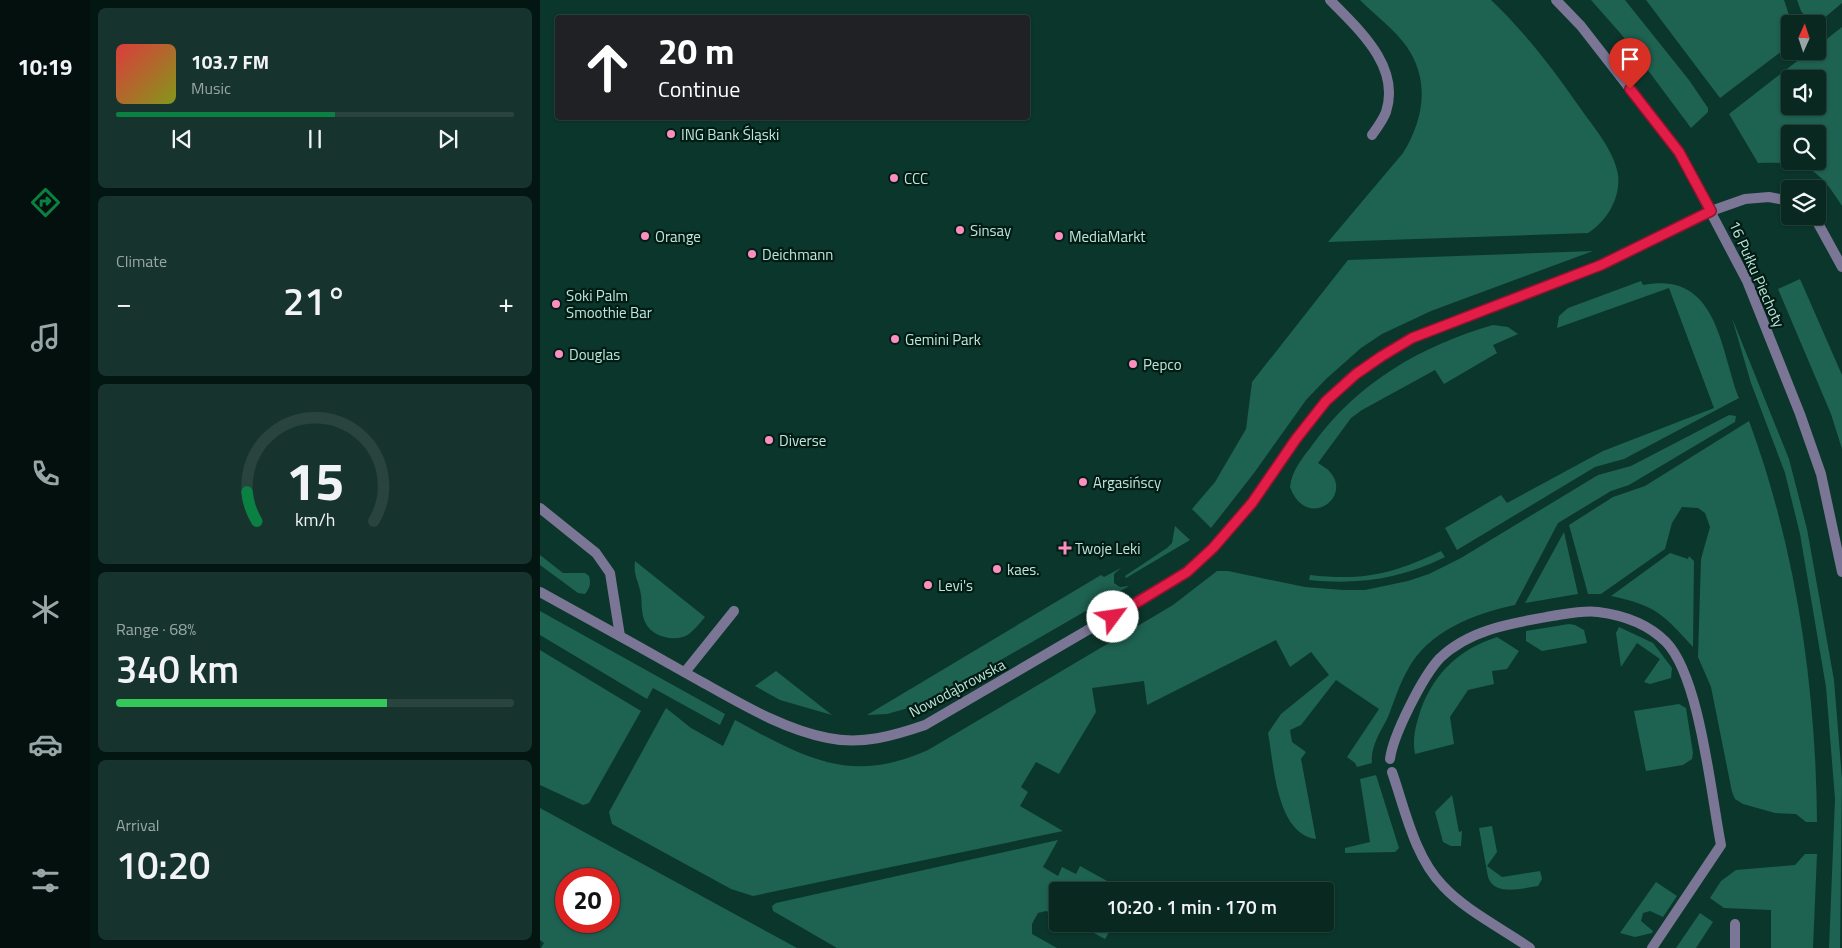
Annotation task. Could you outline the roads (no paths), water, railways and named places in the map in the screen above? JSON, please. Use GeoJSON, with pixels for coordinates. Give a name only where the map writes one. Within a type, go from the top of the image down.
{"type":"FeatureCollection","features":[{"type":"Feature","properties":{"kind":"street"},"geometry":{"type":"LineString","coordinates":[[1330,0],[1370,41],[1386,73],[1389,88],[1388,102],[1385,114],[1372,135]]}},
{"type":"Feature","properties":{"kind":"street","name":"16 Pułku Piechoty"},"geometry":{"type":"LineString","coordinates":[[1556,0],[1581,26],[1679,152],[1747,281],[1800,414],[1820,474],[1842,572]]}},
{"type":"Feature","properties":{"kind":"street","name":"Nowodąbrowska"},"geometry":{"type":"LineString","coordinates":[[540,592],[738,702],[798,730],[829,738],[859,741],[888,738],[925,726],[1187,572],[1213,548],[1252,503],[1296,439],[1326,401],[1356,374],[1382,356],[1412,338],[1601,265],[1711,211],[1744,199],[1781,200]]}},
{"type":"Feature","properties":{"kind":"street"},"geometry":{"type":"LineString","coordinates":[[1819,225],[1842,267]]}},
{"type":"Feature","properties":{"kind":"street"},"geometry":{"type":"LineString","coordinates":[[540,508],[596,553],[610,573],[620,636]]}},
{"type":"Feature","properties":{"kind":"street"},"geometry":{"type":"LineString","coordinates":[[685,672],[734,611]]}},
{"type":"Feature","properties":{"kind":"street"},"geometry":{"type":"LineString","coordinates":[[1390,759],[1394,743],[1425,678],[1440,658],[1460,643],[1479,633],[1507,624],[1596,612],[1632,620],[1652,631],[1666,643],[1677,658],[1696,705],[1721,845],[1652,948]]}},
{"type":"Feature","properties":{"kind":"street"},"geometry":{"type":"LineString","coordinates":[[1392,772],[1420,850],[1429,868],[1443,886],[1530,948]]}},
{"type":"Feature","properties":{"kind":"street"},"geometry":{"type":"LineString","coordinates":[[1735,924],[1735,948]]}},
{"type":"Feature","properties":{"kind":"place","name":"ING Bank Śląski"},"geometry":{"type":"Point","coordinates":[671,134]}},
{"type":"Feature","properties":{"kind":"place","name":"CCC"},"geometry":{"type":"Point","coordinates":[894,178]}},
{"type":"Feature","properties":{"kind":"place","name":"Sinsay"},"geometry":{"type":"Point","coordinates":[960,230]}},
{"type":"Feature","properties":{"kind":"place","name":"Orange"},"geometry":{"type":"Point","coordinates":[645,236]}},
{"type":"Feature","properties":{"kind":"place","name":"MediaMarkt"},"geometry":{"type":"Point","coordinates":[1059,236]}},
{"type":"Feature","properties":{"kind":"place","name":"Deichmann"},"geometry":{"type":"Point","coordinates":[752,254]}},
{"type":"Feature","properties":{"kind":"place","name":"Soki Palm Smoothie Bar"},"geometry":{"type":"Point","coordinates":[556,304]}},
{"type":"Feature","properties":{"kind":"place","name":"Gemini Park"},"geometry":{"type":"Point","coordinates":[895,339]}},
{"type":"Feature","properties":{"kind":"place","name":"Douglas"},"geometry":{"type":"Point","coordinates":[559,354]}},
{"type":"Feature","properties":{"kind":"place","name":"Pepco"},"geometry":{"type":"Point","coordinates":[1133,364]}},
{"type":"Feature","properties":{"kind":"place","name":"Diverse"},"geometry":{"type":"Point","coordinates":[769,440]}},
{"type":"Feature","properties":{"kind":"place","name":"Argasińscy"},"geometry":{"type":"Point","coordinates":[1083,482]}},
{"type":"Feature","properties":{"kind":"place","name":"Twoje Leki"},"geometry":{"type":"Point","coordinates":[1065,548]}},
{"type":"Feature","properties":{"kind":"place","name":"kaes."},"geometry":{"type":"Point","coordinates":[997,569]}},
{"type":"Feature","properties":{"kind":"place","name":"Levi's"},"geometry":{"type":"Point","coordinates":[928,585]}}]}
